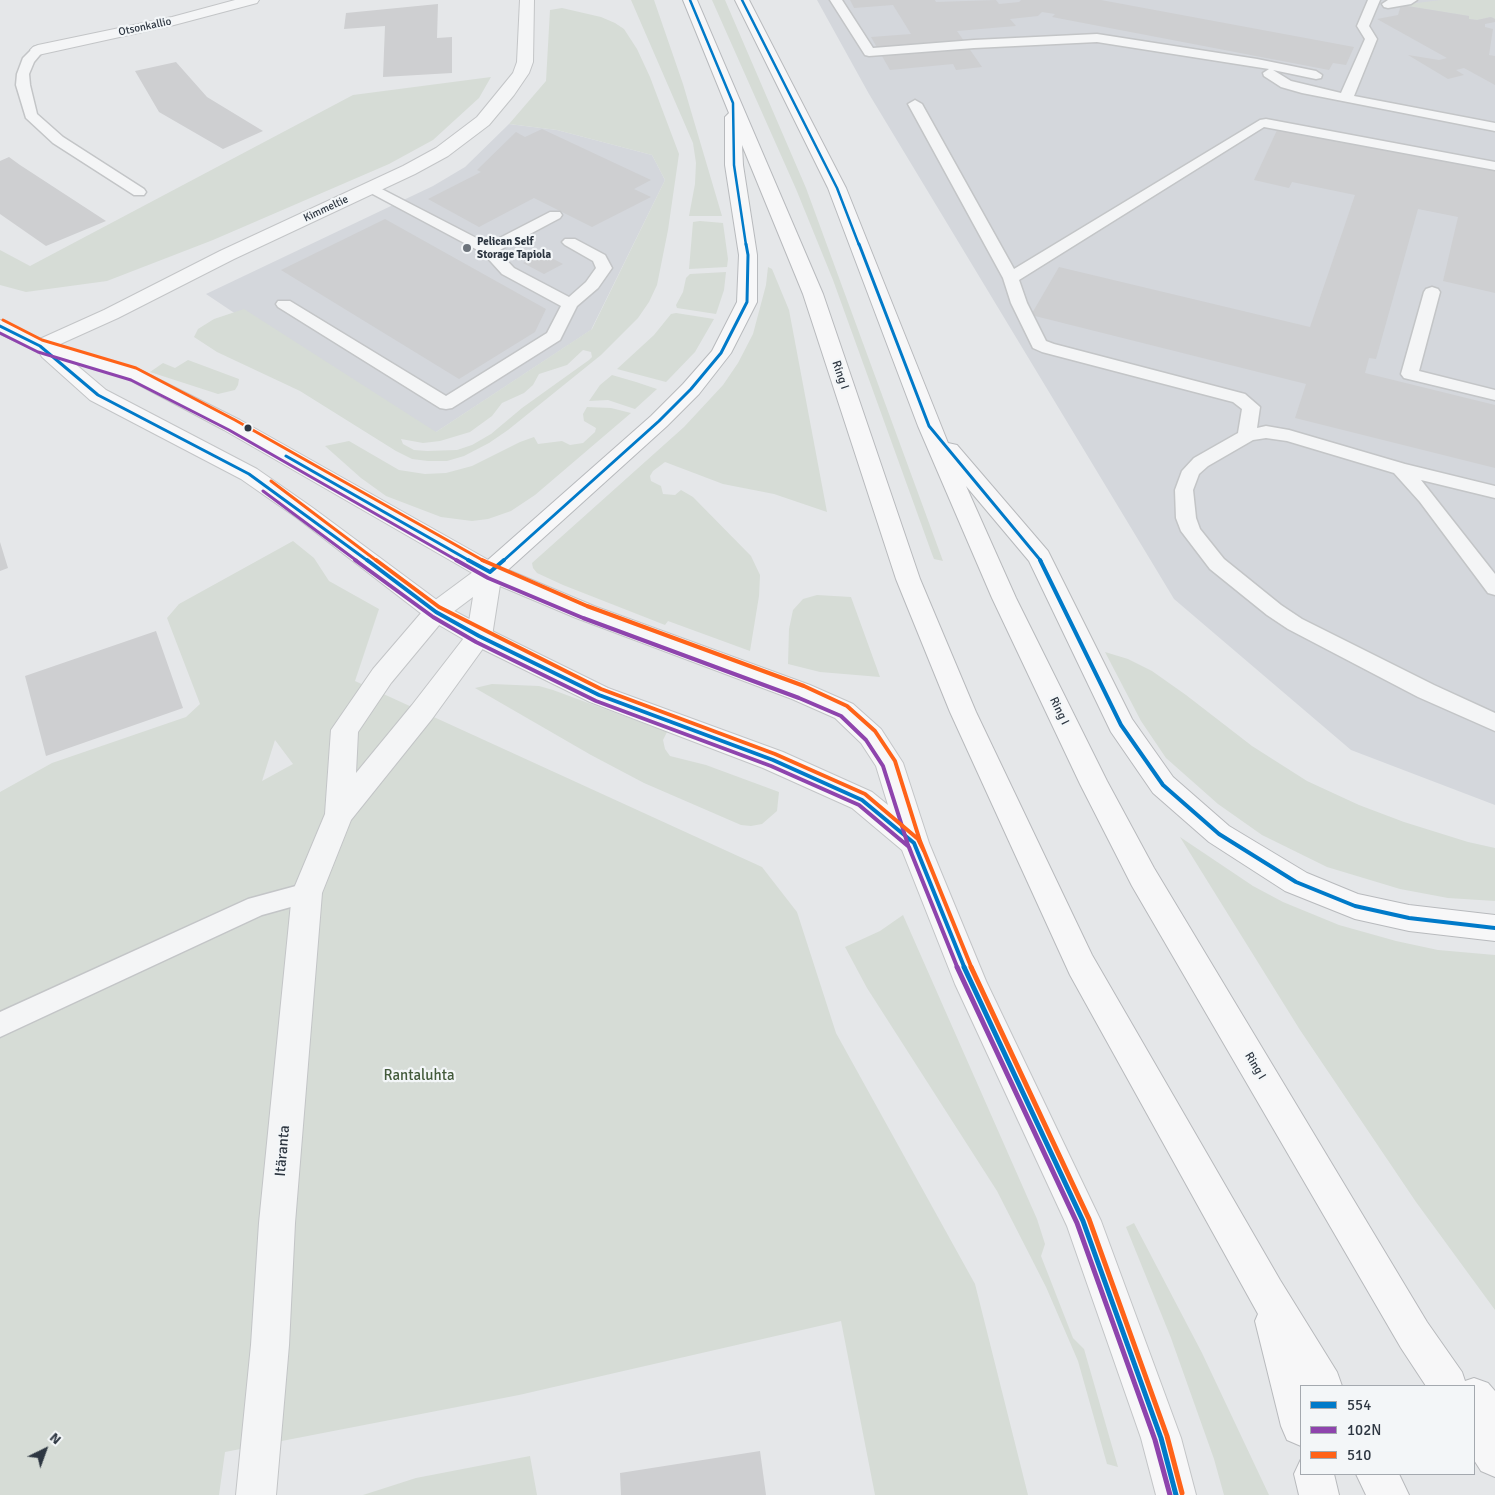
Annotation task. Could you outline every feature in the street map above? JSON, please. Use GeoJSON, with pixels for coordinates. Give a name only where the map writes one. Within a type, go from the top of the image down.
{"type":"FeatureCollection","features":[{"type":"Feature","properties":{"kind":"main road","name":"Ring I"},"geometry":{"type":"LineString","coordinates":[[690,0],[813,294],[908,579],[963,712],[1081,965],[1267,1293],[1322,1385]]}},
{"type":"Feature","properties":{"kind":"main road","name":"Ring I"},"geometry":{"type":"LineString","coordinates":[[742,0],[836,188],[876,286],[929,426],[1004,598],[1094,784],[1143,877],[1414,1335],[1447,1385]]}},
{"type":"Feature","properties":{"kind":"main road"},"geometry":{"type":"LineString","coordinates":[[490,572],[659,421],[691,389],[721,353],[747,302],[748,254],[734,165],[733,103]]}},
{"type":"Feature","properties":{"kind":"main road"},"geometry":{"type":"LineString","coordinates":[[0,326],[40,346],[133,374],[232,425],[490,572],[585,612],[744,670],[844,711],[871,736],[889,763],[914,843],[971,984],[1083,1221],[1161,1438],[1176,1495]]}},
{"type":"Feature","properties":{"kind":"main road"},"geometry":{"type":"LineString","coordinates":[[40,346],[98,395],[248,474],[306,513],[398,585],[436,612],[479,636],[599,695],[773,760],[862,800],[914,843]]}},
{"type":"Feature","properties":{"kind":"main road"},"geometry":{"type":"LineString","coordinates":[[929,426],[1039,557],[1121,725],[1163,785],[1219,834],[1296,882],[1355,906],[1409,918],[1495,928]]}},
{"type":"Feature","properties":{"kind":"main road"},"geometry":{"type":"LineString","coordinates":[[1267,1293],[1300,1422]]}},
{"type":"Feature","properties":{"kind":"main road"},"geometry":{"type":"LineString","coordinates":[[1414,1335],[1463,1385]]}},
{"type":"Feature","properties":{"kind":"main road"},"geometry":{"type":"LineString","coordinates":[[1475,1398],[1495,1419]]}},
{"type":"Feature","properties":{"kind":"main road"},"geometry":{"type":"LineString","coordinates":[[1475,1427],[1495,1458]]}},
{"type":"Feature","properties":{"kind":"main road"},"geometry":{"type":"LineString","coordinates":[[1314,1475],[1320,1495]]}},
{"type":"Feature","properties":{"kind":"main road"},"geometry":{"type":"LineString","coordinates":[[1377,1475],[1389,1495]]}},
{"type":"Feature","properties":{"kind":"street","name":"Otsonkallio"},"geometry":{"type":"LineString","coordinates":[[38,50],[174,20],[252,0]]}},
{"type":"Feature","properties":{"kind":"street","name":"Kimmeltie"},"geometry":{"type":"LineString","coordinates":[[40,346],[112,314],[227,255],[372,188],[442,152],[466,136],[491,113],[524,68],[527,0]]}},
{"type":"Feature","properties":{"kind":"street","name":"Itäranta"},"geometry":{"type":"LineString","coordinates":[[339,814],[345,730],[382,676],[436,612],[490,572]]}},
{"type":"Feature","properties":{"kind":"street","name":"Itäranta"},"geometry":{"type":"LineString","coordinates":[[256,1495],[270,1345],[277,1223],[306,893],[339,814],[422,712],[479,636],[490,572]]}},
{"type":"Feature","properties":{"kind":"lane"},"geometry":{"type":"LineString","coordinates":[[836,0],[869,52],[984,43],[1097,38],[1258,63],[1316,75]]}},
{"type":"Feature","properties":{"kind":"lane"},"geometry":{"type":"LineString","coordinates":[[1346,98],[1371,39],[1363,26],[1374,0]]}},
{"type":"Feature","properties":{"kind":"lane"},"geometry":{"type":"LineString","coordinates":[[1388,4],[1411,0]]}},
{"type":"Feature","properties":{"kind":"lane"},"geometry":{"type":"LineString","coordinates":[[38,50],[28,61],[23,74],[23,84],[31,115],[58,140],[139,192]]}},
{"type":"Feature","properties":{"kind":"lane"},"geometry":{"type":"LineString","coordinates":[[1258,63],[1286,84],[1346,98],[1495,127]]}},
{"type":"Feature","properties":{"kind":"lane"},"geometry":{"type":"LineString","coordinates":[[915,104],[1011,278],[1018,303],[1039,344],[1048,348],[1239,398],[1251,406],[1247,436]]}},
{"type":"Feature","properties":{"kind":"lane"},"geometry":{"type":"LineString","coordinates":[[1011,278],[1266,122],[1495,166]]}},
{"type":"Feature","properties":{"kind":"lane"},"geometry":{"type":"LineString","coordinates":[[372,188],[488,250],[508,271],[570,304]]}},
{"type":"Feature","properties":{"kind":"lane"},"geometry":{"type":"LineString","coordinates":[[488,250],[555,215]]}},
{"type":"Feature","properties":{"kind":"lane"},"geometry":{"type":"LineString","coordinates":[[284,304],[446,404],[554,336],[570,304],[592,285],[604,268],[600,258],[570,242]]}},
{"type":"Feature","properties":{"kind":"lane"},"geometry":{"type":"LineString","coordinates":[[1432,292],[1410,374],[1495,395]]}},
{"type":"Feature","properties":{"kind":"lane"},"geometry":{"type":"LineString","coordinates":[[1495,492],[1266,432],[1247,436],[1201,462],[1191,471],[1184,490],[1186,518],[1190,530],[1217,564],[1274,610],[1295,624],[1426,691],[1495,723]]}},
{"type":"Feature","properties":{"kind":"lane"},"geometry":{"type":"LineString","coordinates":[[1402,468],[1428,498],[1495,588]]}},
{"type":"Feature","properties":{"kind":"lane"},"geometry":{"type":"LineString","coordinates":[[0,1025],[257,906],[306,893]]}},
{"type":"Feature","properties":{"kind":"shaded area"},"geometry":{"type":"Polygon","coordinates":[[[817,0],[1495,0],[1495,805],[1351,750],[1174,599],[869,94],[817,0]]]}},
{"type":"Feature","properties":{"kind":"shaded area","name":"Pelican Self Storage Tapiola"},"geometry":{"type":"Polygon","coordinates":[[[509,124],[557,130],[652,155],[665,180],[591,330],[424,440],[206,294],[433,186],[465,167],[509,124]]]}},
{"type":"Feature","properties":{"kind":"green space"},"geometry":{"type":"Polygon","coordinates":[[[631,0],[654,0],[683,84],[722,216],[689,216],[695,184],[696,163],[693,143],[631,0]]]}},
{"type":"Feature","properties":{"kind":"green space"},"geometry":{"type":"Polygon","coordinates":[[[712,0],[725,0],[806,188],[943,561],[934,559],[833,280],[796,189],[712,0]]]}},
{"type":"Feature","properties":{"kind":"green space"},"geometry":{"type":"Polygon","coordinates":[[[1441,0],[1495,0],[1495,19],[1491,17],[1477,20],[1469,19],[1469,16],[1401,5],[1441,0]]]}},
{"type":"Feature","properties":{"kind":"green space"},"geometry":{"type":"Polygon","coordinates":[[[562,8],[601,17],[624,29],[637,49],[650,77],[679,154],[668,230],[657,285],[649,302],[638,318],[601,355],[508,430],[489,443],[464,456],[447,461],[428,461],[412,459],[396,451],[300,391],[217,352],[194,337],[198,329],[214,319],[244,309],[436,432],[592,329],[665,180],[652,155],[557,130],[509,124],[546,81],[550,10],[562,8]],[[583,350],[567,365],[539,374],[533,385],[524,393],[502,403],[492,416],[470,432],[440,441],[423,443],[401,439],[403,444],[414,450],[427,451],[457,450],[472,445],[491,434],[522,408],[589,360],[592,357],[591,352],[583,350]]]}},
{"type":"Feature","properties":{"kind":"green space"},"geometry":{"type":"Polygon","coordinates":[[[491,77],[479,98],[433,140],[389,164],[213,240],[107,281],[26,292],[0,285],[0,250],[30,266],[353,95],[491,77]]]}},
{"type":"Feature","properties":{"kind":"green space"},"geometry":{"type":"Polygon","coordinates":[[[693,222],[723,223],[728,259],[727,267],[689,269],[693,222]]]}},
{"type":"Feature","properties":{"kind":"green space"},"geometry":{"type":"Polygon","coordinates":[[[768,267],[772,269],[789,310],[827,512],[774,494],[723,484],[665,462],[653,471],[650,476],[651,481],[661,486],[663,494],[675,495],[681,490],[693,497],[751,556],[760,575],[759,596],[750,651],[668,621],[665,625],[563,585],[537,573],[532,563],[684,427],[723,385],[738,363],[753,334],[766,285],[768,267]]]}},
{"type":"Feature","properties":{"kind":"green space"},"geometry":{"type":"Polygon","coordinates":[[[726,272],[724,290],[716,314],[677,308],[676,305],[683,292],[686,278],[690,274],[726,272]]]}},
{"type":"Feature","properties":{"kind":"green space"},"geometry":{"type":"Polygon","coordinates":[[[676,313],[714,319],[695,352],[666,382],[617,369],[654,335],[671,314],[676,313]]]}},
{"type":"Feature","properties":{"kind":"green space"},"geometry":{"type":"Polygon","coordinates":[[[188,360],[239,379],[238,385],[235,390],[218,394],[150,372],[163,363],[175,368],[188,360]]]}},
{"type":"Feature","properties":{"kind":"green space"},"geometry":{"type":"Polygon","coordinates":[[[612,375],[657,389],[635,409],[608,400],[589,401],[600,385],[612,375]]]}},
{"type":"Feature","properties":{"kind":"green space"},"geometry":{"type":"Polygon","coordinates":[[[587,407],[611,408],[631,413],[535,495],[511,511],[488,519],[472,521],[441,517],[386,496],[361,478],[325,446],[349,441],[399,470],[425,474],[446,473],[472,466],[534,437],[538,444],[562,441],[570,445],[583,443],[595,432],[596,428],[584,421],[583,414],[587,407]]]}},
{"type":"Feature","properties":{"kind":"green space","name":"Rantaluhta"},"geometry":{"type":"Polygon","coordinates":[[[293,541],[314,558],[329,581],[379,609],[355,681],[762,867],[797,912],[836,1033],[975,1284],[1028,1495],[875,1495],[841,1321],[519,1395],[225,1452],[219,1495],[0,1495],[0,792],[52,763],[186,717],[200,704],[167,618],[179,604],[293,541]],[[275,740],[262,781],[293,764],[275,740]]]}},
{"type":"Feature","properties":{"kind":"green space"},"geometry":{"type":"Polygon","coordinates":[[[817,595],[851,597],[880,677],[820,672],[788,664],[789,629],[793,610],[803,599],[817,595]]]}},
{"type":"Feature","properties":{"kind":"green space"},"geometry":{"type":"Polygon","coordinates":[[[1105,652],[1128,659],[1152,671],[1252,746],[1307,781],[1359,805],[1404,822],[1468,842],[1495,848],[1495,901],[1448,898],[1400,889],[1327,867],[1262,835],[1218,804],[1166,758],[1141,721],[1105,652]]]}},
{"type":"Feature","properties":{"kind":"green space"},"geometry":{"type":"Polygon","coordinates":[[[492,684],[539,686],[667,732],[663,740],[665,749],[670,756],[706,765],[779,792],[777,811],[762,824],[741,825],[644,783],[591,755],[475,688],[492,684]]]}},
{"type":"Feature","properties":{"kind":"green space"},"geometry":{"type":"Polygon","coordinates":[[[1180,837],[1253,886],[1283,902],[1339,925],[1396,941],[1438,950],[1495,955],[1495,1310],[1416,1202],[1300,1030],[1180,837]]]}},
{"type":"Feature","properties":{"kind":"green space"},"geometry":{"type":"Polygon","coordinates":[[[903,915],[1037,1219],[1045,1244],[1041,1256],[1073,1338],[1084,1349],[1118,1467],[1107,1464],[1078,1361],[1046,1287],[997,1191],[867,988],[845,947],[880,931],[903,915]]]}},
{"type":"Feature","properties":{"kind":"green space"},"geometry":{"type":"Polygon","coordinates":[[[1134,1223],[1202,1353],[1269,1495],[1224,1495],[1214,1459],[1171,1338],[1126,1227],[1134,1223]]]}},
{"type":"Feature","properties":{"kind":"green space"},"geometry":{"type":"Polygon","coordinates":[[[530,1456],[537,1495],[363,1495],[416,1478],[530,1456]]]}},
{"type":"Feature","properties":{"kind":"building"},"geometry":{"type":"Polygon","coordinates":[[[850,0],[935,0],[936,2],[996,0],[999,4],[1019,2],[1021,0],[1101,0],[1354,47],[1346,65],[1333,63],[1329,70],[1052,17],[1055,14],[1042,12],[1038,16],[1010,19],[1016,26],[957,31],[982,67],[956,70],[953,64],[890,70],[871,37],[911,34],[893,5],[854,8],[850,0]]]}},
{"type":"Feature","properties":{"kind":"building"},"geometry":{"type":"Polygon","coordinates":[[[438,4],[437,38],[452,37],[452,73],[383,77],[385,26],[344,29],[346,13],[438,4]]]}},
{"type":"Feature","properties":{"kind":"building"},"geometry":{"type":"Polygon","coordinates":[[[1401,5],[1469,16],[1469,19],[1477,20],[1491,17],[1495,19],[1495,22],[1485,24],[1485,27],[1493,29],[1489,55],[1495,56],[1495,85],[1464,68],[1456,70],[1464,75],[1448,79],[1408,55],[1439,60],[1447,58],[1377,19],[1398,15],[1401,5]]]}},
{"type":"Feature","properties":{"kind":"building"},"geometry":{"type":"Polygon","coordinates":[[[176,62],[207,97],[263,131],[223,149],[159,112],[135,71],[176,62]]]}},
{"type":"Feature","properties":{"kind":"building"},"geometry":{"type":"Polygon","coordinates":[[[1278,128],[1495,171],[1495,293],[1443,281],[1458,217],[1418,209],[1376,359],[1369,358],[1365,373],[1495,405],[1495,468],[1295,418],[1306,384],[1031,315],[1059,267],[1310,327],[1355,195],[1292,182],[1289,188],[1254,180],[1278,128]]]}},
{"type":"Feature","properties":{"kind":"building"},"geometry":{"type":"Polygon","coordinates":[[[542,129],[651,180],[634,189],[651,197],[592,227],[534,198],[479,227],[428,199],[481,172],[477,170],[516,132],[525,137],[542,129]]]}},
{"type":"Feature","properties":{"kind":"building"},"geometry":{"type":"Polygon","coordinates":[[[9,157],[106,221],[46,246],[0,214],[0,161],[9,157]]]}},
{"type":"Feature","properties":{"kind":"building"},"geometry":{"type":"Polygon","coordinates":[[[385,219],[546,309],[535,332],[459,379],[281,270],[385,219]]]}},
{"type":"Feature","properties":{"kind":"building"},"geometry":{"type":"Polygon","coordinates":[[[542,253],[563,264],[544,274],[523,263],[542,253]]]}},
{"type":"Feature","properties":{"kind":"building"},"geometry":{"type":"Polygon","coordinates":[[[0,542],[8,568],[0,571],[0,542]]]}},
{"type":"Feature","properties":{"kind":"building"},"geometry":{"type":"Polygon","coordinates":[[[156,631],[183,708],[46,756],[25,676],[156,631]]]}},
{"type":"Feature","properties":{"kind":"building"},"geometry":{"type":"Polygon","coordinates":[[[760,1451],[766,1495],[621,1495],[620,1473],[760,1451]]]}},
{"type":"Feature","properties":{"kind":"transit line","name":"554"},"geometry":{"type":"LineString","coordinates":[[286,456],[490,572],[659,421],[691,389],[721,353],[747,302],[748,255],[734,165],[733,103],[690,0]]}},
{"type":"Feature","properties":{"kind":"transit line","name":"554"},"geometry":{"type":"LineString","coordinates":[[742,0],[837,188],[929,426],[1039,557],[1121,725],[1163,785],[1219,834],[1296,882],[1355,906],[1409,918],[1495,928]]}},
{"type":"Feature","properties":{"kind":"transit line","name":"510"},"geometry":{"type":"LineString","coordinates":[[3,320],[42,340],[136,368],[235,420],[493,566],[587,606],[804,686],[847,706],[875,731],[895,761],[920,841],[977,981],[1089,1219],[1167,1436],[1182,1493]]}},
{"type":"Feature","properties":{"kind":"transit line","name":"554"},"geometry":{"type":"LineString","coordinates":[[0,326],[40,346],[98,395],[249,474],[305,513],[436,612],[479,636],[599,695],[773,760],[862,800],[914,843],[971,984],[1083,1221],[1161,1438],[1176,1495]]}},
{"type":"Feature","properties":{"kind":"transit line","name":"102N"},"geometry":{"type":"LineString","coordinates":[[0,333],[38,352],[131,380],[229,430],[488,578],[583,618],[799,698],[841,716],[866,740],[883,766],[908,845],[965,986],[1077,1223],[1155,1440],[1170,1495]]}},
{"type":"Feature","properties":{"kind":"transit line","name":"510"},"geometry":{"type":"LineString","coordinates":[[271,481],[439,607],[601,689],[775,754],[865,794],[918,839],[924,851]]}},
{"type":"Feature","properties":{"kind":"transit line","name":"102N"},"geometry":{"type":"LineString","coordinates":[[263,491],[433,617],[476,642],[596,701],[771,766],[859,805],[909,847],[912,855]]}},
{"type":"Feature","properties":{"kind":"place","name":"Pelican Self Storage Tapiola"},"geometry":{"type":"Point","coordinates":[467,248]}}]}
